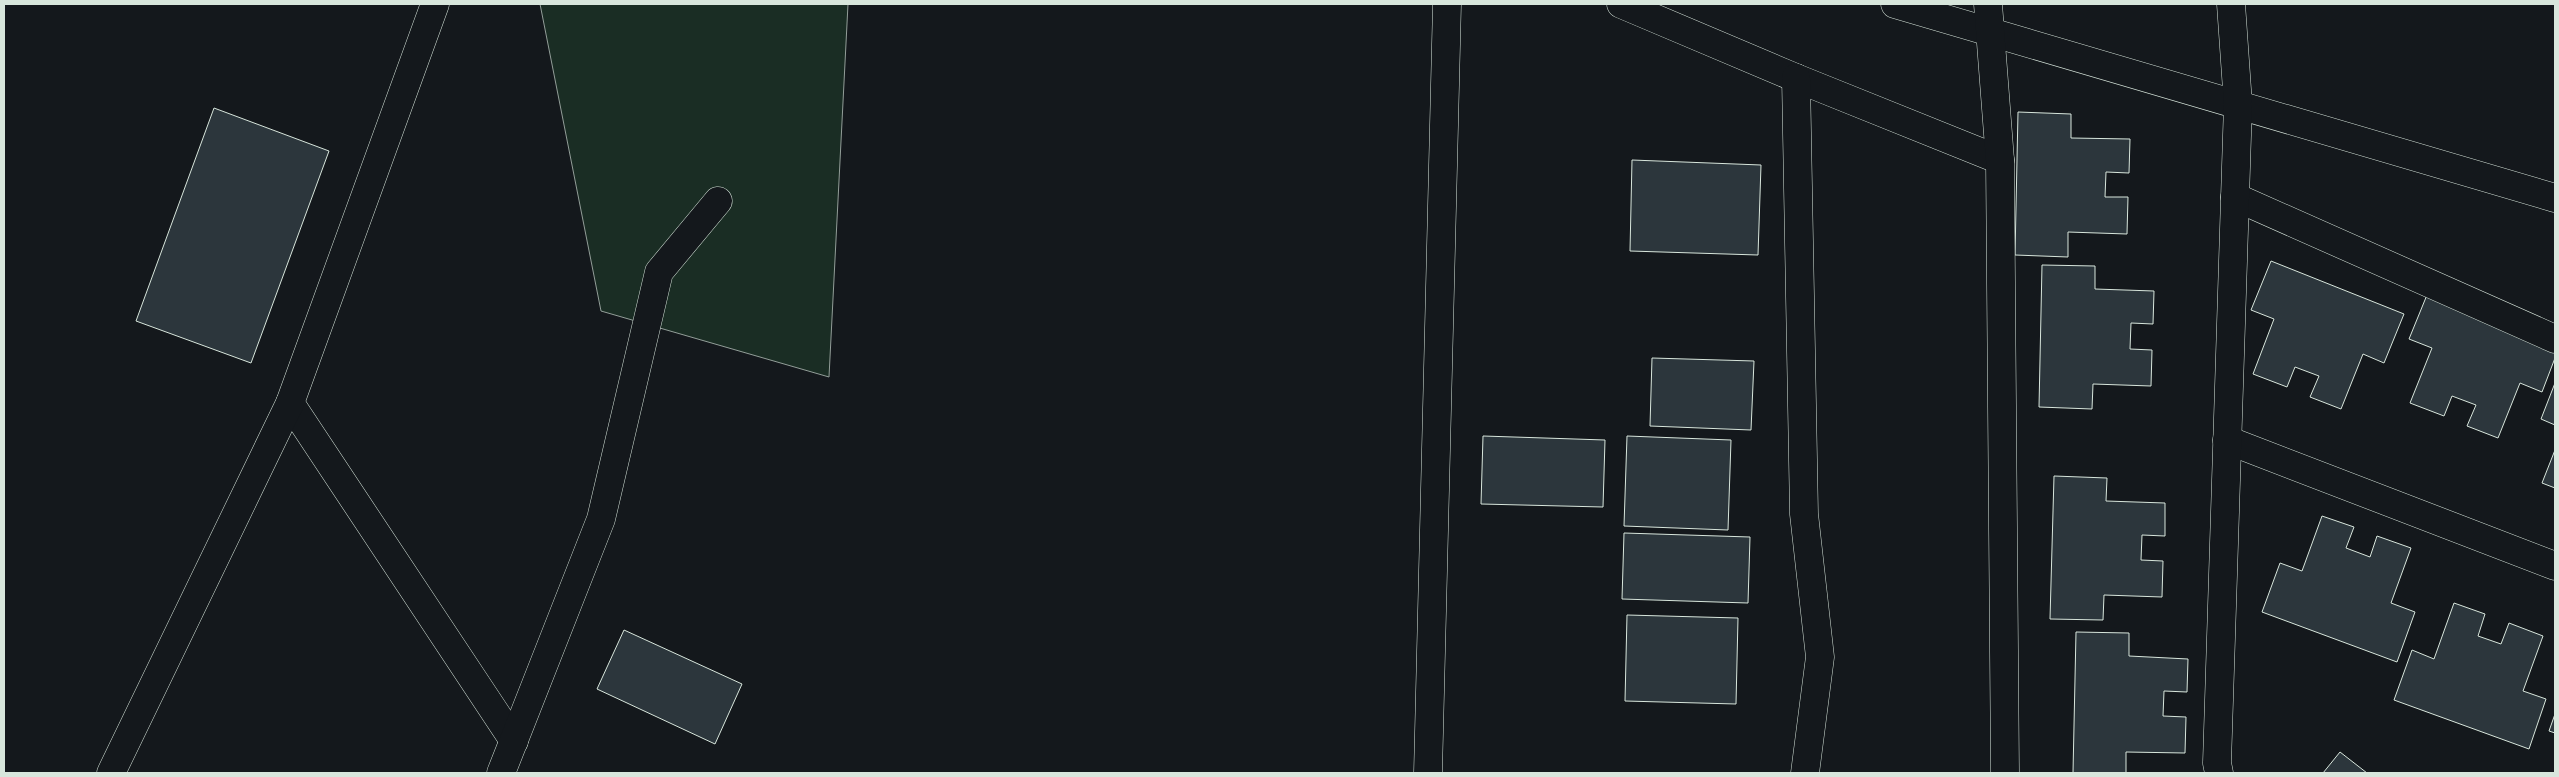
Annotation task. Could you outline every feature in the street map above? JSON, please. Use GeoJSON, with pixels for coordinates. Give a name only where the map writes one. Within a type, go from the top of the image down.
{"type":"FeatureCollection","features":[{"type":"Feature","properties":{"kind":"street"},"geometry":{"type":"LineString","coordinates":[[111,773],[290,403],[435,4]]}},
{"type":"Feature","properties":{"kind":"street"},"geometry":{"type":"LineString","coordinates":[[1428,773],[1447,4]]}},
{"type":"Feature","properties":{"kind":"street"},"geometry":{"type":"LineString","coordinates":[[1621,4],[1796,78],[2000,160]]}},
{"type":"Feature","properties":{"kind":"street"},"geometry":{"type":"LineString","coordinates":[[1895,4],[1990,30],[2555,198]]}},
{"type":"Feature","properties":{"kind":"street"},"geometry":{"type":"LineString","coordinates":[[1988,4],[2000,160],[2005,773]]}},
{"type":"Feature","properties":{"kind":"street"},"geometry":{"type":"LineString","coordinates":[[2219,773],[2217,764],[2238,104],[2231,4]]}},
{"type":"Feature","properties":{"kind":"street"},"geometry":{"type":"LineString","coordinates":[[1796,78],[1804,514],[1820,656],[1805,773]]}},
{"type":"Feature","properties":{"kind":"street"},"geometry":{"type":"LineString","coordinates":[[2235,197],[2555,340]]}},
{"type":"Feature","properties":{"kind":"street"},"geometry":{"type":"LineString","coordinates":[[502,773],[601,519],[659,272],[718,201]]}},
{"type":"Feature","properties":{"kind":"street"},"geometry":{"type":"LineString","coordinates":[[290,403],[514,740]]}},
{"type":"Feature","properties":{"kind":"street"},"geometry":{"type":"LineString","coordinates":[[2227,440],[2555,566]]}},
{"type":"Feature","properties":{"kind":"green space"},"geometry":{"type":"Polygon","coordinates":[[[540,4],[848,4],[829,377],[601,311],[540,4]]]}},
{"type":"Feature","properties":{"kind":"building"},"geometry":{"type":"Polygon","coordinates":[[[214,108],[329,151],[251,363],[136,321],[214,108]]]}},
{"type":"Feature","properties":{"kind":"building"},"geometry":{"type":"Polygon","coordinates":[[[2018,112],[2071,114],[2071,138],[2130,139],[2129,173],[2106,172],[2105,197],[2128,197],[2127,234],[2068,232],[2068,257],[2015,255],[2018,112]]]}},
{"type":"Feature","properties":{"kind":"building"},"geometry":{"type":"Polygon","coordinates":[[[1632,160],[1761,165],[1758,255],[1630,251],[1632,160]]]}},
{"type":"Feature","properties":{"kind":"building"},"geometry":{"type":"Polygon","coordinates":[[[2271,261],[2404,314],[2384,363],[2363,354],[2341,409],[2310,397],[2319,376],[2295,367],[2287,387],[2253,374],[2274,319],[2251,310],[2271,261]]]}},
{"type":"Feature","properties":{"kind":"building"},"geometry":{"type":"Polygon","coordinates":[[[2042,265],[2095,266],[2095,289],[2154,291],[2153,324],[2131,323],[2130,349],[2152,350],[2151,386],[2093,384],[2092,409],[2039,407],[2042,265]]]}},
{"type":"Feature","properties":{"kind":"building"},"geometry":{"type":"Polygon","coordinates":[[[2429,290],[2555,341],[2555,358],[2542,392],[2520,383],[2498,438],[2467,426],[2476,405],[2452,396],[2444,416],[2410,403],[2432,348],[2409,339],[2429,290]]]}},
{"type":"Feature","properties":{"kind":"building"},"geometry":{"type":"Polygon","coordinates":[[[1652,358],[1754,361],[1751,430],[1650,426],[1652,358]]]}},
{"type":"Feature","properties":{"kind":"building"},"geometry":{"type":"Polygon","coordinates":[[[2555,383],[2555,425],[2541,419],[2555,383]]]}},
{"type":"Feature","properties":{"kind":"building"},"geometry":{"type":"Polygon","coordinates":[[[1483,436],[1605,440],[1603,507],[1481,504],[1483,436]]]}},
{"type":"Feature","properties":{"kind":"building"},"geometry":{"type":"Polygon","coordinates":[[[1627,436],[1731,440],[1728,530],[1624,526],[1627,436]]]}},
{"type":"Feature","properties":{"kind":"building"},"geometry":{"type":"Polygon","coordinates":[[[2555,450],[2555,488],[2542,483],[2555,450]]]}},
{"type":"Feature","properties":{"kind":"building"},"geometry":{"type":"Polygon","coordinates":[[[2054,476],[2107,478],[2106,501],[2165,503],[2165,536],[2142,535],[2141,560],[2163,561],[2162,597],[2104,595],[2103,620],[2050,619],[2054,476]]]}},
{"type":"Feature","properties":{"kind":"building"},"geometry":{"type":"Polygon","coordinates":[[[2322,516],[2354,527],[2346,548],[2370,557],[2377,536],[2411,548],[2391,603],[2415,612],[2397,662],[2262,612],[2280,563],[2302,571],[2322,516]]]}},
{"type":"Feature","properties":{"kind":"building"},"geometry":{"type":"Polygon","coordinates":[[[1624,533],[1750,537],[1748,603],[1622,599],[1624,533]]]}},
{"type":"Feature","properties":{"kind":"building"},"geometry":{"type":"Polygon","coordinates":[[[2454,603],[2485,614],[2478,636],[2501,644],[2509,623],[2543,636],[2523,691],[2546,699],[2529,749],[2394,700],[2412,650],[2434,659],[2454,603]]]}},
{"type":"Feature","properties":{"kind":"building"},"geometry":{"type":"Polygon","coordinates":[[[1627,615],[1738,618],[1736,704],[1625,701],[1627,615]]]}},
{"type":"Feature","properties":{"kind":"building"},"geometry":{"type":"Polygon","coordinates":[[[624,630],[742,684],[715,744],[597,689],[624,630]]]}},
{"type":"Feature","properties":{"kind":"building"},"geometry":{"type":"Polygon","coordinates":[[[2076,632],[2129,633],[2129,656],[2188,659],[2187,692],[2164,691],[2163,716],[2186,717],[2185,753],[2126,752],[2126,773],[2073,773],[2076,632]]]}},
{"type":"Feature","properties":{"kind":"building"},"geometry":{"type":"Polygon","coordinates":[[[2555,714],[2555,733],[2549,731],[2555,714]]]}},
{"type":"Feature","properties":{"kind":"building"},"geometry":{"type":"Polygon","coordinates":[[[2340,752],[2367,773],[2323,773],[2340,752]]]}}]}
